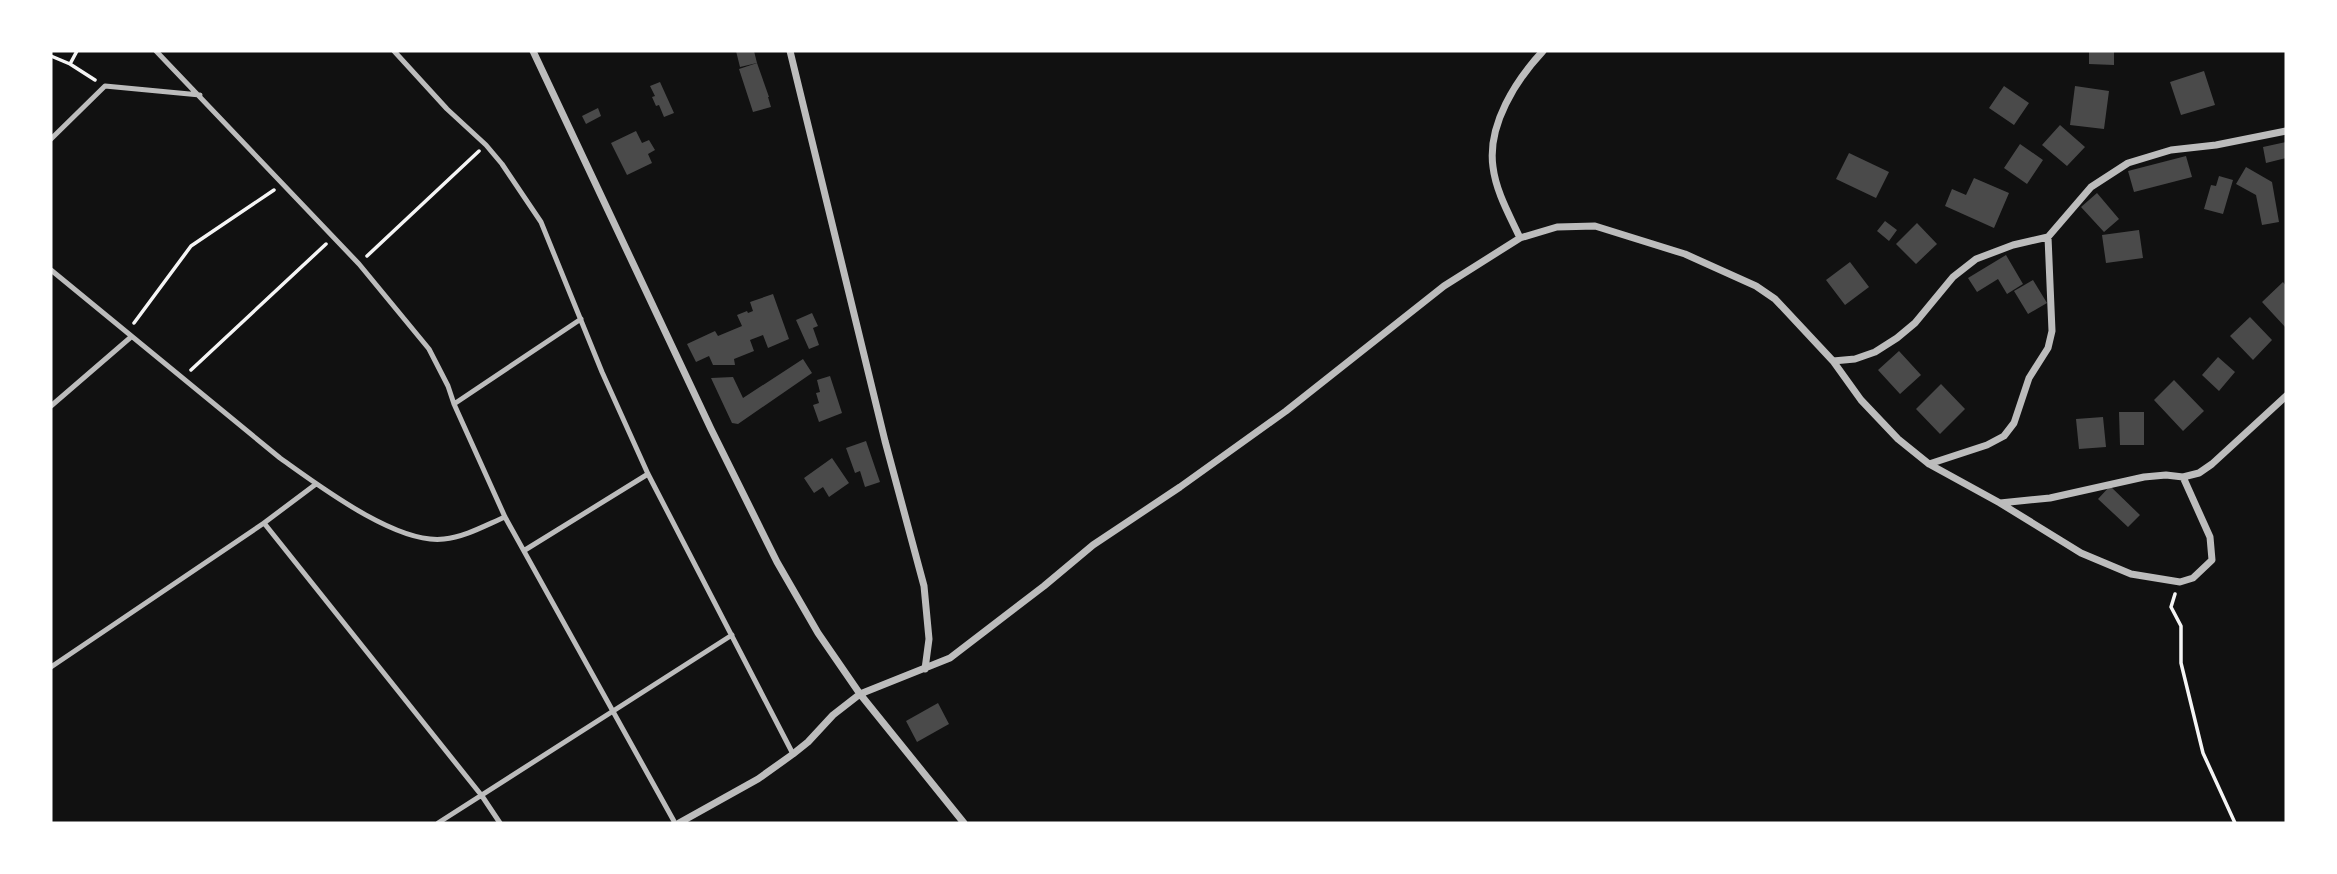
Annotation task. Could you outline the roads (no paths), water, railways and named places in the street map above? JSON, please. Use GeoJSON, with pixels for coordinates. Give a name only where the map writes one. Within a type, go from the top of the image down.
{"type":"FeatureCollection","features":[{"type":"Feature","properties":{"kind":"street"},"geometry":{"type":"LineString","coordinates":[[533,51],[711,429],[777,562],[818,633],[860,694],[964,823]]}},
{"type":"Feature","properties":{"kind":"street"},"geometry":{"type":"LineString","coordinates":[[790,51],[885,441],[924,586],[929,639],[925,669]]}},
{"type":"Feature","properties":{"kind":"street"},"geometry":{"type":"LineString","coordinates":[[1520,238],[1500,193],[1492,166],[1494,138],[1507,102],[1528,67],[1543,51]]}},
{"type":"Feature","properties":{"kind":"street"},"geometry":{"type":"LineString","coordinates":[[1833,361],[1865,356],[1897,338],[1915,323],[1953,276],[1976,259],[2013,245],[2048,237],[2091,187],[2128,163],[2171,150],[2216,145],[2286,131]]}},
{"type":"Feature","properties":{"kind":"street"},"geometry":{"type":"LineString","coordinates":[[677,823],[758,779],[808,742],[833,715],[860,694],[950,658],[1093,545],[1286,411],[1444,286],[1520,238],[1557,227],[1595,226],[1685,254],[1756,286],[1774,299],[1833,361],[1861,400],[1898,439],[1929,464],[2000,503],[2081,553],[2131,574],[2180,582],[2193,578],[2212,559],[2210,537],[2183,477]]}},
{"type":"Feature","properties":{"kind":"street"},"geometry":{"type":"LineString","coordinates":[[1929,464],[1987,445],[2004,436],[2014,423],[2029,379],[2048,348],[2052,331],[2048,237]]}},
{"type":"Feature","properties":{"kind":"street"},"geometry":{"type":"LineString","coordinates":[[2000,503],[2050,498],[2144,477],[2183,477],[2199,473],[2286,396]]}},
{"type":"Feature","properties":{"kind":"lane"},"geometry":{"type":"LineString","coordinates":[[156,51],[359,264],[429,348],[505,517],[611,710],[677,823]]}},
{"type":"Feature","properties":{"kind":"lane"},"geometry":{"type":"LineString","coordinates":[[394,51],[447,109],[486,145],[541,222],[648,474],[793,754]]}},
{"type":"Feature","properties":{"kind":"lane"},"geometry":{"type":"LineString","coordinates":[[51,139],[105,86],[200,95]]}},
{"type":"Feature","properties":{"kind":"lane"},"geometry":{"type":"LineString","coordinates":[[51,270],[182,379],[316,484],[391,528],[424,540],[444,539],[505,517]]}},
{"type":"Feature","properties":{"kind":"lane"},"geometry":{"type":"LineString","coordinates":[[454,404],[581,319]]}},
{"type":"Feature","properties":{"kind":"lane"},"geometry":{"type":"LineString","coordinates":[[51,406],[129,334]]}},
{"type":"Feature","properties":{"kind":"lane"},"geometry":{"type":"LineString","coordinates":[[525,551],[648,474]]}},
{"type":"Feature","properties":{"kind":"lane"},"geometry":{"type":"LineString","coordinates":[[51,667],[264,523],[316,484]]}},
{"type":"Feature","properties":{"kind":"lane"},"geometry":{"type":"LineString","coordinates":[[264,523],[482,796],[500,823]]}},
{"type":"Feature","properties":{"kind":"lane"},"geometry":{"type":"LineString","coordinates":[[438,823],[732,635]]}}]}
